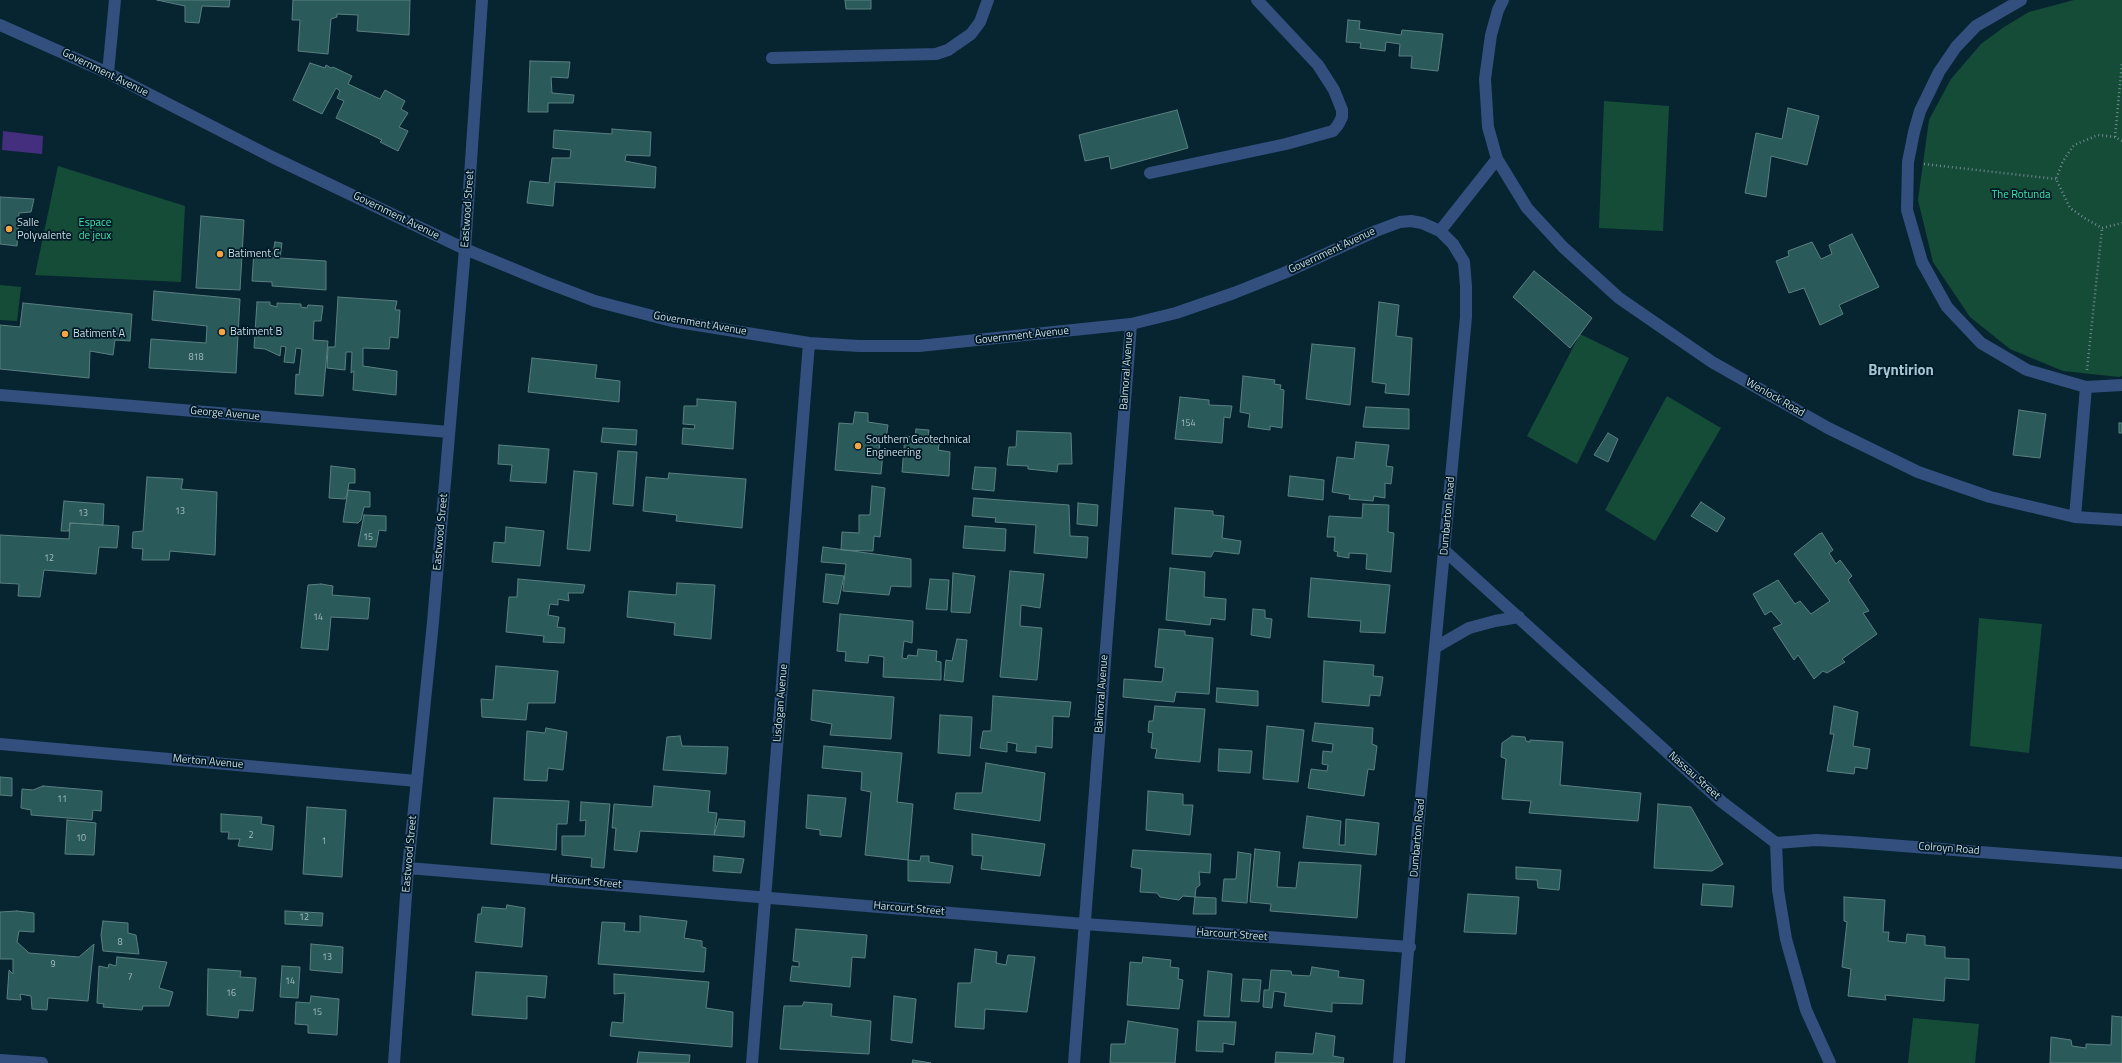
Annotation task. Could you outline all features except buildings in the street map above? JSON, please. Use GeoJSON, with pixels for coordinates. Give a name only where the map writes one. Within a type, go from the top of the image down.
{"type":"FeatureCollection","features":[{"type":"Feature","properties":{"kind":"street"},"geometry":{"type":"LineString","coordinates":[[108,74],[114,0]]}},
{"type":"Feature","properties":{"kind":"street","name":"Eastwood Street"},"geometry":{"type":"LineString","coordinates":[[394,1063],[408,868],[433,622],[465,249],[482,0]]}},
{"type":"Feature","properties":{"kind":"street"},"geometry":{"type":"LineString","coordinates":[[772,58],[936,54],[948,50],[972,34],[980,22],[988,0]]}},
{"type":"Feature","properties":{"kind":"street"},"geometry":{"type":"LineString","coordinates":[[1150,173],[1286,144],[1333,131],[1338,125],[1342,117],[1342,110],[1334,90],[1322,71],[1258,0]]}},
{"type":"Feature","properties":{"kind":"street"},"geometry":{"type":"LineString","coordinates":[[1440,231],[1497,159],[1488,127],[1485,79],[1491,35],[1498,10],[1503,0]]}},
{"type":"Feature","properties":{"kind":"street"},"geometry":{"type":"LineString","coordinates":[[2021,0],[1976,26],[1956,47],[1940,72],[1920,112],[1908,162],[1907,210],[1922,262],[1947,307],[1981,343],[2027,370],[2086,387],[2122,385]]}},
{"type":"Feature","properties":{"kind":"street","name":"Government Avenue"},"geometry":{"type":"LineString","coordinates":[[0,25],[108,74],[272,157],[465,249],[545,282],[595,300],[672,321],[809,343],[859,346],[919,346],[1131,324],[1176,313],[1234,293],[1284,273],[1376,231],[1400,222],[1422,222],[1440,231]]}},
{"type":"Feature","properties":{"kind":"street","name":"Wenlock Road"},"geometry":{"type":"LineString","coordinates":[[1497,159],[1527,208],[1563,247],[1619,298],[1712,362],[1828,428],[1918,472],[1990,497],[2075,516],[2122,520]]}},
{"type":"Feature","properties":{"kind":"street","name":"Dumbarton Road"},"geometry":{"type":"LineString","coordinates":[[1400,1063],[1410,948],[1417,839],[1466,316],[1464,262],[1453,244],[1440,231]]}},
{"type":"Feature","properties":{"kind":"street","name":"Balmoral Avenue"},"geometry":{"type":"LineString","coordinates":[[1074,1063],[1131,324]]}},
{"type":"Feature","properties":{"kind":"street","name":"Lisdogan Avenue"},"geometry":{"type":"LineString","coordinates":[[752,1063],[809,343]]}},
{"type":"Feature","properties":{"kind":"street"},"geometry":{"type":"LineString","coordinates":[[2075,516],[2086,387]]}},
{"type":"Feature","properties":{"kind":"street","name":"George Avenue"},"geometry":{"type":"LineString","coordinates":[[0,395],[449,432]]}},
{"type":"Feature","properties":{"kind":"street","name":"Nassau Street"},"geometry":{"type":"LineString","coordinates":[[1445,551],[1520,617],[1722,802],[1776,843]]}},
{"type":"Feature","properties":{"kind":"street"},"geometry":{"type":"LineString","coordinates":[[1436,647],[1455,635],[1475,626],[1520,617]]}},
{"type":"Feature","properties":{"kind":"street","name":"Merton Avenue"},"geometry":{"type":"LineString","coordinates":[[0,744],[417,781]]}},
{"type":"Feature","properties":{"kind":"street","name":"Colroyn Road"},"geometry":{"type":"LineString","coordinates":[[1776,843],[1816,840],[1851,842],[2122,863]]}},
{"type":"Feature","properties":{"kind":"street"},"geometry":{"type":"LineString","coordinates":[[1776,843],[1778,890],[1786,940],[1806,1010],[1830,1063]]}},
{"type":"Feature","properties":{"kind":"street","name":"Harcourt Street"},"geometry":{"type":"LineString","coordinates":[[408,868],[765,896],[1084,924],[1410,948]]}},
{"type":"Feature","properties":{"kind":"street"},"geometry":{"type":"LineString","coordinates":[[0,1060],[42,1063]]}},
{"type":"Feature","properties":{"kind":"path"},"geometry":{"type":"LineString","coordinates":[[2115,137],[2122,63]]}},
{"type":"Feature","properties":{"kind":"path"},"geometry":{"type":"LineString","coordinates":[[2122,141],[2115,137],[2098,135],[2074,145],[2063,162],[2056,179],[2070,208],[2102,228],[2122,223]]}},
{"type":"Feature","properties":{"kind":"path"},"geometry":{"type":"LineString","coordinates":[[1908,162],[2056,179]]}},
{"type":"Feature","properties":{"kind":"path"},"geometry":{"type":"LineString","coordinates":[[2086,387],[2102,228]]}},
{"type":"Feature","properties":{"kind":"green space","name":"The Rotunda"},"geometry":{"type":"Polygon","coordinates":[[[2074,0],[2122,0],[2122,376],[2119,377],[2063,371],[2010,349],[1970,317],[1933,262],[1918,200],[1929,120],[1951,79],[1981,44],[2004,27],[2029,12],[2074,0]]]}},
{"type":"Feature","properties":{"kind":"green space"},"geometry":{"type":"Polygon","coordinates":[[[1604,101],[1669,106],[1663,231],[1599,228],[1604,101]]]}},
{"type":"Feature","properties":{"kind":"green space","name":"Espace de jeux"},"geometry":{"type":"Polygon","coordinates":[[[58,166],[185,206],[181,282],[35,275],[58,166]]]}},
{"type":"Feature","properties":{"kind":"green space"},"geometry":{"type":"Polygon","coordinates":[[[0,285],[21,287],[17,321],[0,320],[0,285]]]}},
{"type":"Feature","properties":{"kind":"green space"},"geometry":{"type":"Polygon","coordinates":[[[1580,334],[1629,358],[1577,464],[1527,436],[1580,334]]]}},
{"type":"Feature","properties":{"kind":"green space"},"geometry":{"type":"Polygon","coordinates":[[[1667,396],[1721,428],[1655,541],[1605,510],[1667,396]]]}},
{"type":"Feature","properties":{"kind":"green space"},"geometry":{"type":"Polygon","coordinates":[[[1979,618],[2042,624],[2029,753],[1970,746],[1979,618]]]}},
{"type":"Feature","properties":{"kind":"green space"},"geometry":{"type":"Polygon","coordinates":[[[1913,1018],[1979,1024],[1975,1063],[1908,1063],[1913,1018]]]}},
{"type":"Feature","properties":{"kind":"shaded area"},"geometry":{"type":"Polygon","coordinates":[[[3,131],[43,136],[42,154],[2,150],[3,131]]]}},
{"type":"Feature","properties":{"kind":"place","name":"Salle Polyvalente"},"geometry":{"type":"Point","coordinates":[9,229]}},
{"type":"Feature","properties":{"kind":"place","name":"Batiment C"},"geometry":{"type":"Point","coordinates":[220,254]}},
{"type":"Feature","properties":{"kind":"place","name":"Batiment B"},"geometry":{"type":"Point","coordinates":[222,332]}},
{"type":"Feature","properties":{"kind":"place","name":"Batiment A"},"geometry":{"type":"Point","coordinates":[65,334]}},
{"type":"Feature","properties":{"kind":"place","name":"Southern Geotechnical Engineering"},"geometry":{"type":"Point","coordinates":[858,446]}},
{"type":"Feature","properties":{"kind":"district","name":"Bryntirion"},"geometry":{"type":"Point","coordinates":[1901,371]}}]}
